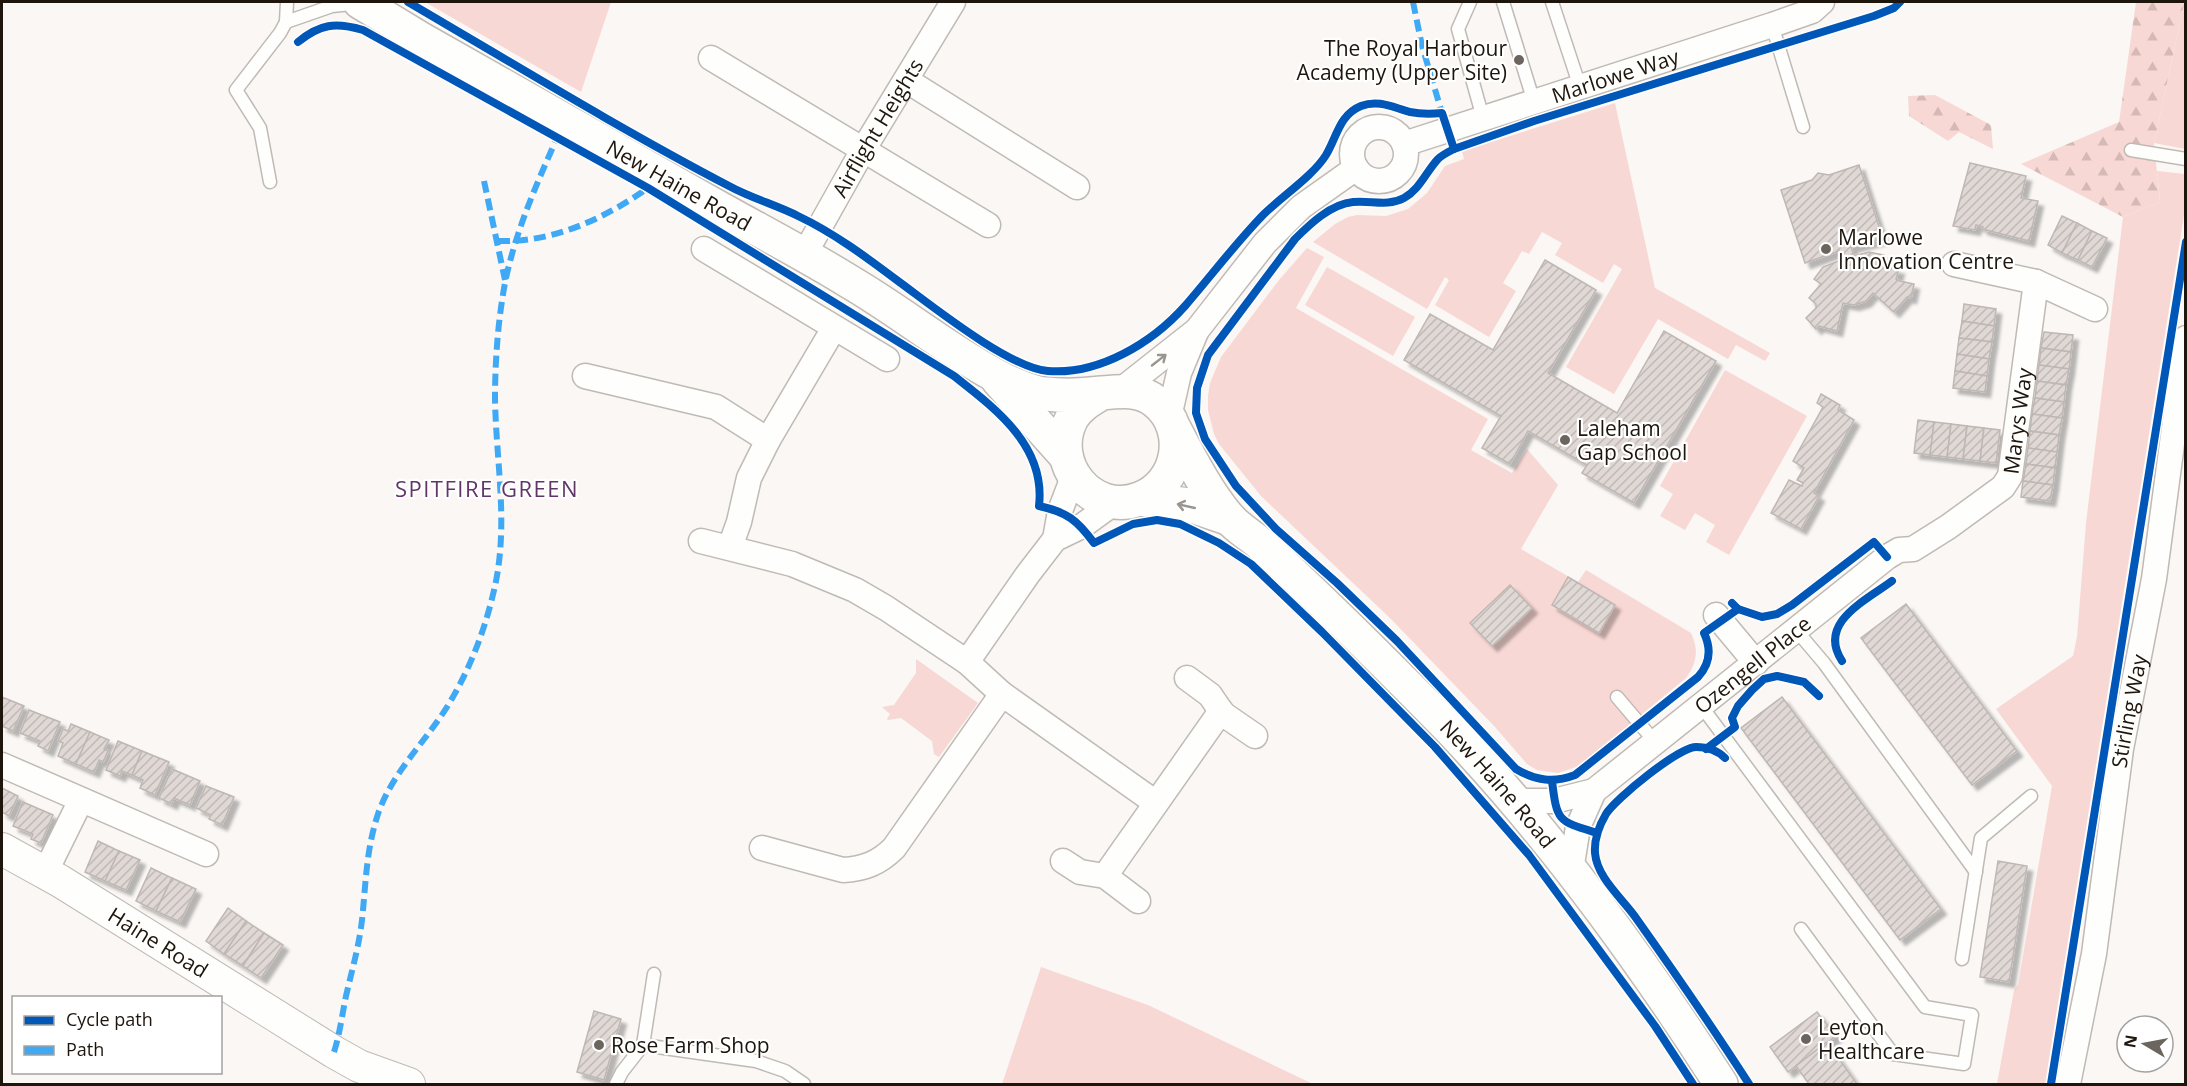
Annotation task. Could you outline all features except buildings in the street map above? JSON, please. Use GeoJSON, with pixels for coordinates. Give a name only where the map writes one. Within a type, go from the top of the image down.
{"type":"FeatureCollection","features":[{"type":"Feature","properties":{"kind":"main road","name":"New Haine Road"},"geometry":{"type":"LineString","coordinates":[[361,2],[850,281],[994,375],[1043,394],[1111,391],[1140,393],[1156,402],[1171,422],[1204,482],[1230,519],[1270,552],[1362,639],[1451,731],[1514,801],[1624,942],[1721,1084]]}},
{"type":"Feature","properties":{"kind":"main road","name":"New Haine Road"},"geometry":{"type":"LineString","coordinates":[[994,375],[1069,466],[1084,489],[1091,494],[1099,498],[1189,506],[1230,519]]}},
{"type":"Feature","properties":{"kind":"main road"},"geometry":{"type":"LineString","coordinates":[[1069,466],[1065,435],[1072,417],[1085,402],[1111,391]]}},
{"type":"Feature","properties":{"kind":"main road"},"geometry":{"type":"LineString","coordinates":[[1128,500],[1155,490],[1167,478],[1174,462],[1177,445],[1171,422]]}},
{"type":"Feature","properties":{"kind":"street","name":"Airflight Heights"},"geometry":{"type":"LineString","coordinates":[[804,255],[863,150],[953,2]]}},
{"type":"Feature","properties":{"kind":"street","name":"Marlowe Way"},"geometry":{"type":"LineString","coordinates":[[1404,144],[1772,25],[1812,11],[1822,2]]}},
{"type":"Feature","properties":{"kind":"street"},"geometry":{"type":"LineString","coordinates":[[711,58],[988,225]]}},
{"type":"Feature","properties":{"kind":"street"},"geometry":{"type":"LineString","coordinates":[[906,80],[1077,187]]}},
{"type":"Feature","properties":{"kind":"street"},"geometry":{"type":"LineString","coordinates":[[1384,126],[1400,136],[1404,144],[1407,152],[1405,161],[1395,176],[1387,180],[1370,180],[1356,168],[1351,151],[1359,134],[1366,129],[1384,126]]}},
{"type":"Feature","properties":{"kind":"street"},"geometry":{"type":"LineString","coordinates":[[1171,422],[1179,373],[1197,330],[1265,243],[1301,207],[1356,168]]}},
{"type":"Feature","properties":{"kind":"street"},"geometry":{"type":"LineString","coordinates":[[704,249],[887,359]]}},
{"type":"Feature","properties":{"kind":"street"},"geometry":{"type":"LineString","coordinates":[[1954,264],[2036,282],[2095,309]]}},
{"type":"Feature","properties":{"kind":"street","name":"Marys Way"},"geometry":{"type":"LineString","coordinates":[[1913,549],[1948,528],[2004,487],[2010,476],[2036,282]]}},
{"type":"Feature","properties":{"kind":"street"},"geometry":{"type":"LineString","coordinates":[[730,547],[739,522],[749,478],[768,440],[834,328]]}},
{"type":"Feature","properties":{"kind":"street"},"geometry":{"type":"LineString","coordinates":[[1111,391],[1197,330]]}},
{"type":"Feature","properties":{"kind":"street","name":"Stirling Way"},"geometry":{"type":"LineString","coordinates":[[2068,1084],[2094,954],[2121,748],[2154,579],[2186,338]]}},
{"type":"Feature","properties":{"kind":"street"},"geometry":{"type":"LineString","coordinates":[[585,376],[716,407],[768,440]]}},
{"type":"Feature","properties":{"kind":"street"},"geometry":{"type":"LineString","coordinates":[[1055,539],[1069,466]]}},
{"type":"Feature","properties":{"kind":"street"},"geometry":{"type":"LineString","coordinates":[[967,662],[1055,539],[1128,500]]}},
{"type":"Feature","properties":{"kind":"street"},"geometry":{"type":"LineString","coordinates":[[701,541],[792,564],[855,590],[967,662],[1002,694],[1156,803]]}},
{"type":"Feature","properties":{"kind":"street","name":"Ozengell Place"},"geometry":{"type":"LineString","coordinates":[[1514,801],[1554,801],[1594,791],[1887,557],[1899,550],[1913,549]]}},
{"type":"Feature","properties":{"kind":"street"},"geometry":{"type":"LineString","coordinates":[[1712,610],[1756,663]]}},
{"type":"Feature","properties":{"kind":"street"},"geometry":{"type":"LineString","coordinates":[[1187,678],[1210,695],[1221,711],[1255,736]]}},
{"type":"Feature","properties":{"kind":"street"},"geometry":{"type":"LineString","coordinates":[[762,848],[831,869],[855,870],[877,862],[894,848],[1002,694]]}},
{"type":"Feature","properties":{"kind":"street"},"geometry":{"type":"LineString","coordinates":[[1105,876],[1221,711]]}},
{"type":"Feature","properties":{"kind":"street"},"geometry":{"type":"LineString","coordinates":[[2,765],[206,854]]}},
{"type":"Feature","properties":{"kind":"street","name":"Ozengell Place"},"geometry":{"type":"LineString","coordinates":[[1570,870],[1578,827],[1594,791]]}},
{"type":"Feature","properties":{"kind":"street"},"geometry":{"type":"LineString","coordinates":[[45,873],[81,800]]}},
{"type":"Feature","properties":{"kind":"street","name":"Haine Road"},"geometry":{"type":"LineString","coordinates":[[2,849],[178,953],[334,1052],[359,1065],[409,1084]]}},
{"type":"Feature","properties":{"kind":"street"},"geometry":{"type":"LineString","coordinates":[[1063,861],[1080,872],[1105,876],[1138,901]]}},
{"type":"Feature","properties":{"kind":"lane"},"geometry":{"type":"LineString","coordinates":[[270,182],[260,128],[236,90],[280,33],[286,22],[287,2]]}},
{"type":"Feature","properties":{"kind":"lane"},"geometry":{"type":"LineString","coordinates":[[286,22],[332,6],[361,2]]}},
{"type":"Feature","properties":{"kind":"lane"},"geometry":{"type":"LineString","coordinates":[[1470,2],[1458,29],[1483,118]]}},
{"type":"Feature","properties":{"kind":"lane"},"geometry":{"type":"LineString","coordinates":[[1503,2],[1534,102]]}},
{"type":"Feature","properties":{"kind":"lane"},"geometry":{"type":"LineString","coordinates":[[1552,2],[1580,87]]}},
{"type":"Feature","properties":{"kind":"lane"},"geometry":{"type":"LineString","coordinates":[[1772,25],[1803,127]]}},
{"type":"Feature","properties":{"kind":"lane"},"geometry":{"type":"LineString","coordinates":[[2131,150],[2186,159]]}},
{"type":"Feature","properties":{"kind":"lane"},"geometry":{"type":"LineString","coordinates":[[1796,630],[1824,663],[1976,872]]}},
{"type":"Feature","properties":{"kind":"lane"},"geometry":{"type":"LineString","coordinates":[[1617,697],[1656,743]]}},
{"type":"Feature","properties":{"kind":"lane"},"geometry":{"type":"LineString","coordinates":[[1701,707],[1925,1007],[1972,1015],[1964,1064],[1893,1054],[1801,929]]}},
{"type":"Feature","properties":{"kind":"lane"},"geometry":{"type":"LineString","coordinates":[[1962,959],[1981,838],[2031,796]]}},
{"type":"Feature","properties":{"kind":"lane"},"geometry":{"type":"LineString","coordinates":[[616,1084],[622,1072],[643,1046],[654,974]]}},
{"type":"Feature","properties":{"kind":"lane"},"geometry":{"type":"LineString","coordinates":[[643,1046],[756,1061],[785,1071],[804,1084]]}},
{"type":"Feature","properties":{"kind":"green space"},"geometry":{"type":"Polygon","coordinates":[[[425,2],[611,2],[581,92],[425,2]]]}},
{"type":"Feature","properties":{"kind":"green space"},"geometry":{"type":"Polygon","coordinates":[[[2136,2],[2182,2],[2184,4],[2154,143],[2160,202],[2123,217],[2021,164],[2119,122],[2136,2]]]}},
{"type":"Feature","properties":{"kind":"green space"},"geometry":{"type":"Polygon","coordinates":[[[2185,4],[2185,149],[2154,143],[2185,4]]]}},
{"type":"Feature","properties":{"kind":"green space"},"geometry":{"type":"Polygon","coordinates":[[[1935,95],[1991,125],[1993,149],[1959,132],[1948,141],[1909,116],[1908,96],[1935,95]]]}},
{"type":"Feature","properties":{"kind":"green space"},"geometry":{"type":"Polygon","coordinates":[[[1615,103],[1655,288],[1770,353],[1765,361],[1736,345],[1728,359],[1658,319],[1614,394],[1566,367],[1622,269],[1614,264],[1603,283],[1555,255],[1562,243],[1542,232],[1529,254],[1522,251],[1503,283],[1516,291],[1489,337],[1435,305],[1449,280],[1445,277],[1427,309],[1313,242],[1335,224],[1348,217],[1386,216],[1408,209],[1427,193],[1445,166],[1464,159],[1462,151],[1615,103]]]}},
{"type":"Feature","properties":{"kind":"green space"},"geometry":{"type":"Polygon","coordinates":[[[2157,171],[2185,174],[2185,209],[2045,1084],[1997,1084],[2014,990],[2018,985],[2052,786],[1996,709],[2073,656],[2077,637],[2086,523],[2123,217],[2160,202],[2157,171]]]}},
{"type":"Feature","properties":{"kind":"green space"},"geometry":{"type":"Polygon","coordinates":[[[1307,248],[1324,257],[1296,308],[1488,419],[1471,450],[1512,473],[1527,449],[1558,485],[1521,549],[1578,582],[1586,570],[1691,633],[1696,656],[1693,667],[1686,678],[1579,766],[1558,773],[1537,770],[1527,764],[1495,727],[1391,619],[1261,496],[1219,444],[1208,410],[1208,396],[1210,383],[1221,357],[1279,280],[1307,248]]]}},
{"type":"Feature","properties":{"kind":"green space"},"geometry":{"type":"Polygon","coordinates":[[[1327,267],[1415,317],[1393,356],[1305,305],[1327,267]]]}},
{"type":"Feature","properties":{"kind":"green space"},"geometry":{"type":"Polygon","coordinates":[[[1725,370],[1807,416],[1729,555],[1706,542],[1715,525],[1695,513],[1685,530],[1660,516],[1673,494],[1660,486],[1725,370]]]}},
{"type":"Feature","properties":{"kind":"green space"},"geometry":{"type":"Polygon","coordinates":[[[916,659],[978,703],[939,757],[934,754],[932,741],[901,718],[888,720],[890,714],[882,707],[894,705],[916,673],[916,659]]]}},
{"type":"Feature","properties":{"kind":"green space"},"geometry":{"type":"Polygon","coordinates":[[[1041,967],[1148,1005],[1313,1084],[1002,1084],[1041,967]]]}},
{"type":"Feature","properties":{"kind":"marked path"},"geometry":{"type":"LineString","coordinates":[[1413,2],[1422,46],[1442,113]]}},
{"type":"Feature","properties":{"kind":"marked path"},"geometry":{"type":"LineString","coordinates":[[334,1052],[359,939],[369,852],[379,811],[393,783],[447,707],[464,677],[483,630],[496,581],[501,535],[495,399],[500,311],[509,264],[520,228],[557,138]]}},
{"type":"Feature","properties":{"kind":"marked path"},"geometry":{"type":"LineString","coordinates":[[484,181],[505,280]]}},
{"type":"Feature","properties":{"kind":"marked path"},"geometry":{"type":"LineString","coordinates":[[498,241],[538,238],[577,227],[614,210],[648,188]]}},
{"type":"Feature","properties":{"kind":"cycle path"},"geometry":{"type":"LineString","coordinates":[[408,2],[688,164],[737,190],[790,212],[824,230],[862,254],[992,348],[1032,367],[1048,371],[1067,371],[1105,362],[1141,344],[1172,320],[1263,215],[1320,163],[1330,148],[1339,127],[1354,110],[1374,103],[1414,113],[1442,113],[1454,149],[1438,159],[1419,185],[1404,198],[1391,202],[1345,204],[1314,221],[1295,239],[1208,355],[1197,388],[1196,413],[1205,439],[1236,486],[1276,529],[1337,583],[1397,641],[1516,769],[1531,776],[1552,780],[1575,775],[1698,677],[1705,667],[1709,651],[1704,633],[1738,609]]}},
{"type":"Feature","properties":{"kind":"cycle path"},"geometry":{"type":"LineString","coordinates":[[1454,149],[1534,121],[1874,16],[1894,8],[1900,2]]}},
{"type":"Feature","properties":{"kind":"cycle path"},"geometry":{"type":"LineString","coordinates":[[298,42],[314,31],[328,26],[344,26],[363,30],[648,188],[954,376],[1001,416],[1026,447],[1035,465],[1039,485],[1039,506],[1071,518],[1094,543],[1133,524],[1157,520],[1180,524],[1219,543],[1251,564],[1322,632],[1435,747],[1529,855],[1655,1026],[1693,1084]]}},
{"type":"Feature","properties":{"kind":"cycle path"},"geometry":{"type":"LineString","coordinates":[[2051,1084],[2186,242]]}},
{"type":"Feature","properties":{"kind":"cycle path"},"geometry":{"type":"LineString","coordinates":[[1732,603],[1738,609],[1762,617],[1777,614],[1874,542],[1887,557]]}},
{"type":"Feature","properties":{"kind":"cycle path"},"geometry":{"type":"LineString","coordinates":[[1842,661],[1836,647],[1835,635],[1840,624],[1858,605],[1892,581]]}},
{"type":"Feature","properties":{"kind":"cycle path"},"geometry":{"type":"LineString","coordinates":[[1706,749],[1735,727],[1732,718],[1738,706],[1764,679],[1777,676],[1804,682],[1819,696]]}},
{"type":"Feature","properties":{"kind":"cycle path"},"geometry":{"type":"LineString","coordinates":[[1725,758],[1712,750],[1696,747],[1662,764],[1621,797],[1606,814],[1595,843],[1595,853],[1605,880],[1651,939],[1749,1084]]}},
{"type":"Feature","properties":{"kind":"cycle path"},"geometry":{"type":"LineString","coordinates":[[1552,781],[1556,805],[1562,818],[1574,826],[1597,833]]}},
{"type":"Feature","properties":{"kind":"place","name":"The Royal Harbour Academy (Upper Site)"},"geometry":{"type":"Point","coordinates":[1519,60]}},
{"type":"Feature","properties":{"kind":"place","name":"Marlowe Innovation Centre"},"geometry":{"type":"Point","coordinates":[1826,249]}},
{"type":"Feature","properties":{"kind":"place","name":"Laleham Gap School"},"geometry":{"type":"Point","coordinates":[1565,440]}},
{"type":"Feature","properties":{"kind":"place","name":"Leyton Healthcare"},"geometry":{"type":"Point","coordinates":[1806,1039]}},
{"type":"Feature","properties":{"kind":"place","name":"Rose Farm Shop"},"geometry":{"type":"Point","coordinates":[599,1045]}},
{"type":"Feature","properties":{"kind":"district","name":"SPITFIRE GREEN"},"geometry":{"type":"Point","coordinates":[487,488]}}]}
